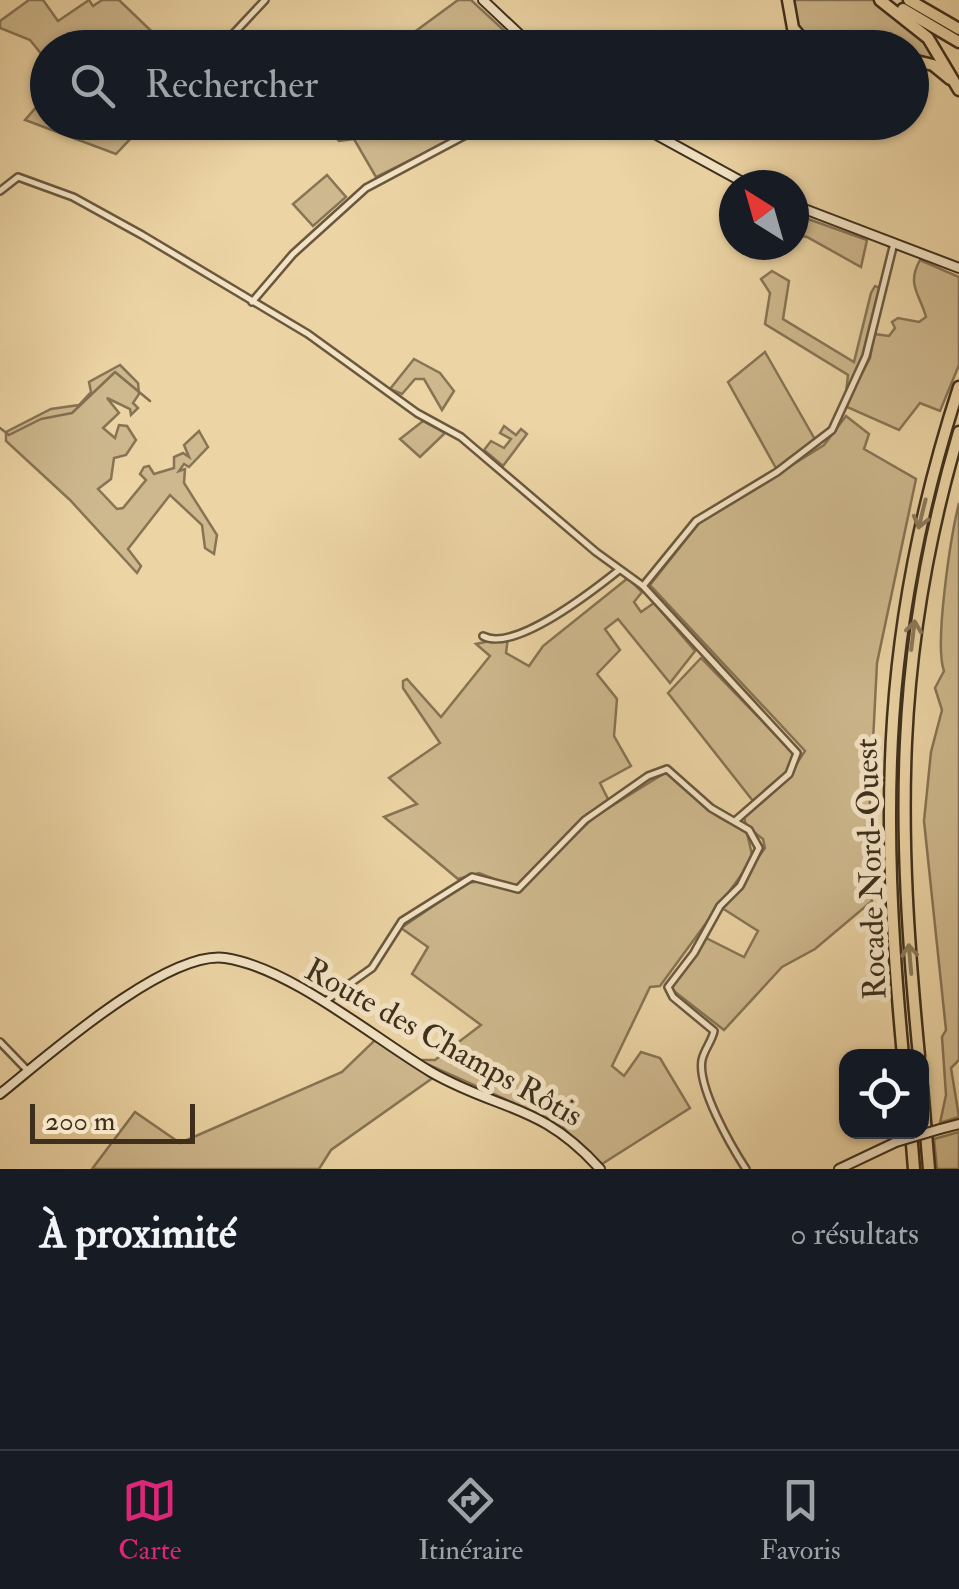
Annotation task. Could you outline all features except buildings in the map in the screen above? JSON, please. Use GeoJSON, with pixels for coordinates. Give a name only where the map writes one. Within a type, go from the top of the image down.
{"type":"FeatureCollection","features":[{"type":"Feature","properties":{"kind":"highway"},"geometry":{"type":"LineString","coordinates":[[788,0],[795,30]]}},
{"type":"Feature","properties":{"kind":"highway"},"geometry":{"type":"LineString","coordinates":[[880,0],[918,30]]}},
{"type":"Feature","properties":{"kind":"highway"},"geometry":{"type":"LineString","coordinates":[[889,0],[959,42]]}},
{"type":"Feature","properties":{"kind":"highway"},"geometry":{"type":"LineString","coordinates":[[910,0],[959,29]]}},
{"type":"Feature","properties":{"kind":"highway"},"geometry":{"type":"LineString","coordinates":[[929,40],[959,92]]}},
{"type":"Feature","properties":{"kind":"highway"},"geometry":{"type":"LineString","coordinates":[[929,65],[938,68],[959,92]]}},
{"type":"Feature","properties":{"kind":"highway","name":"Rocade Nord-Ouest"},"geometry":{"type":"LineString","coordinates":[[903,1049],[887,832],[890,713],[910,564],[959,387]]}},
{"type":"Feature","properties":{"kind":"highway","name":"Rocade Nord-Ouest"},"geometry":{"type":"LineString","coordinates":[[918,1049],[904,898],[904,730],[920,590],[959,432]]}},
{"type":"Feature","properties":{"kind":"highway"},"geometry":{"type":"LineString","coordinates":[[911,1139],[914,1169]]}},
{"type":"Feature","properties":{"kind":"highway"},"geometry":{"type":"LineString","coordinates":[[926,1139],[929,1169]]}},
{"type":"Feature","properties":{"kind":"street"},"geometry":{"type":"LineString","coordinates":[[237,30],[265,0]]}},
{"type":"Feature","properties":{"kind":"street"},"geometry":{"type":"LineString","coordinates":[[483,0],[515,30]]}},
{"type":"Feature","properties":{"kind":"street"},"geometry":{"type":"LineString","coordinates":[[252,302],[293,254],[366,188],[456,140]]}},
{"type":"Feature","properties":{"kind":"street"},"geometry":{"type":"LineString","coordinates":[[666,140],[721,170]]}},
{"type":"Feature","properties":{"kind":"street"},"geometry":{"type":"LineString","coordinates":[[0,191],[18,177],[73,196],[323,344],[423,416],[462,438],[643,586],[798,754],[789,774],[735,820]]}},
{"type":"Feature","properties":{"kind":"street"},"geometry":{"type":"LineString","coordinates":[[809,211],[959,268]]}},
{"type":"Feature","properties":{"kind":"street"},"geometry":{"type":"LineString","coordinates":[[643,586],[696,521],[828,436],[864,362],[894,242]]}},
{"type":"Feature","properties":{"kind":"street"},"geometry":{"type":"LineString","coordinates":[[483,636],[494,639],[547,621],[619,570]]}},
{"type":"Feature","properties":{"kind":"street"},"geometry":{"type":"LineString","coordinates":[[324,1002],[372,968],[402,921],[463,880],[477,876],[518,889],[585,820],[665,768],[710,808],[735,820],[756,838],[758,856],[668,986],[673,996],[714,1031],[702,1058],[703,1074],[723,1128],[746,1169]]}},
{"type":"Feature","properties":{"kind":"street","name":"Route des Champs Rôtis"},"geometry":{"type":"LineString","coordinates":[[0,1094],[109,1008],[180,969],[210,958],[246,964],[324,1002],[442,1078],[550,1123],[600,1169]]}},
{"type":"Feature","properties":{"kind":"street"},"geometry":{"type":"LineString","coordinates":[[0,1042],[28,1071]]}},
{"type":"Feature","properties":{"kind":"street"},"geometry":{"type":"LineString","coordinates":[[838,1169],[896,1142],[959,1124]]}},
{"type":"Feature","properties":{"kind":"shaded area"},"geometry":{"type":"Polygon","coordinates":[[[29,0],[43,0],[58,21],[89,0],[93,6],[102,0],[119,0],[150,30],[30,30],[30,40],[0,28],[0,21],[29,0]]]}},
{"type":"Feature","properties":{"kind":"shaded area"},"geometry":{"type":"Polygon","coordinates":[[[458,0],[471,0],[504,30],[417,30],[458,0]]]}},
{"type":"Feature","properties":{"kind":"shaded area"},"geometry":{"type":"Polygon","coordinates":[[[791,0],[873,0],[914,30],[799,30],[791,0]]]}},
{"type":"Feature","properties":{"kind":"shaded area"},"geometry":{"type":"Polygon","coordinates":[[[929,48],[942,65],[929,62],[929,48]]]}},
{"type":"Feature","properties":{"kind":"shaded area"},"geometry":{"type":"Polygon","coordinates":[[[79,140],[129,140],[116,154],[79,140]]]}},
{"type":"Feature","properties":{"kind":"shaded area"},"geometry":{"type":"Polygon","coordinates":[[[355,140],[451,140],[376,177],[355,140]]]}},
{"type":"Feature","properties":{"kind":"shaded area"},"geometry":{"type":"Polygon","coordinates":[[[327,175],[346,197],[313,226],[293,204],[327,175]]]}},
{"type":"Feature","properties":{"kind":"shaded area"},"geometry":{"type":"Polygon","coordinates":[[[809,219],[867,240],[861,267],[809,238],[809,219]]]}},
{"type":"Feature","properties":{"kind":"shaded area"},"geometry":{"type":"Polygon","coordinates":[[[920,260],[959,277],[959,365],[940,411],[920,403],[899,430],[847,407],[847,401],[870,358],[874,334],[889,336],[895,328],[892,322],[898,318],[919,322],[926,317],[914,283],[920,260]]]}},
{"type":"Feature","properties":{"kind":"shaded area"},"geometry":{"type":"Polygon","coordinates":[[[772,271],[789,281],[783,319],[854,362],[871,293],[875,286],[880,288],[862,361],[846,393],[848,375],[765,324],[770,293],[761,279],[772,271]]]}},
{"type":"Feature","properties":{"kind":"shaded area"},"geometry":{"type":"Polygon","coordinates":[[[765,352],[817,443],[777,470],[728,382],[765,352]]]}},
{"type":"Feature","properties":{"kind":"shaded area"},"geometry":{"type":"Polygon","coordinates":[[[414,359],[440,373],[454,391],[442,410],[424,379],[415,379],[402,394],[390,389],[414,359]]]}},
{"type":"Feature","properties":{"kind":"shaded area"},"geometry":{"type":"Polygon","coordinates":[[[120,365],[138,383],[139,394],[133,403],[138,408],[131,415],[130,409],[107,398],[119,413],[103,428],[115,438],[119,425],[127,426],[136,440],[126,455],[114,458],[111,479],[98,489],[117,509],[123,508],[146,480],[140,474],[144,467],[149,466],[154,474],[174,468],[174,457],[183,453],[189,457],[184,445],[199,431],[208,447],[189,467],[184,464],[179,471],[185,469],[184,483],[217,535],[214,554],[205,548],[202,525],[170,495],[128,549],[141,566],[137,573],[70,500],[6,441],[6,432],[51,409],[79,405],[91,392],[89,382],[120,365]]]}},
{"type":"Feature","properties":{"kind":"shaded area"},"geometry":{"type":"Polygon","coordinates":[[[846,416],[869,434],[864,449],[916,479],[877,663],[869,819],[872,901],[815,949],[782,967],[724,1030],[670,988],[706,938],[744,957],[758,931],[722,908],[765,848],[763,839],[746,826],[743,812],[786,780],[805,751],[650,585],[699,523],[824,445],[846,416]]]}},
{"type":"Feature","properties":{"kind":"shaded area"},"geometry":{"type":"Polygon","coordinates":[[[423,421],[445,433],[420,457],[400,439],[423,421]]]}},
{"type":"Feature","properties":{"kind":"shaded area"},"geometry":{"type":"Polygon","coordinates":[[[504,426],[516,435],[521,429],[527,434],[503,466],[484,450],[491,441],[504,448],[511,439],[500,433],[504,426]]]}},
{"type":"Feature","properties":{"kind":"shaded area"},"geometry":{"type":"Polygon","coordinates":[[[959,503],[959,1060],[951,1068],[959,1117],[940,1123],[946,1095],[942,1037],[946,1030],[924,821],[931,752],[942,710],[935,688],[944,671],[942,614],[959,503]]]}},
{"type":"Feature","properties":{"kind":"shaded area"},"geometry":{"type":"Polygon","coordinates":[[[628,578],[642,592],[634,602],[641,612],[654,603],[695,651],[670,683],[618,619],[605,629],[620,650],[597,674],[617,699],[614,736],[631,766],[600,783],[609,801],[587,814],[515,887],[479,873],[458,879],[384,817],[417,804],[389,778],[440,743],[403,688],[403,681],[407,679],[441,717],[490,656],[476,644],[508,637],[506,653],[529,666],[543,646],[628,578]]]}},
{"type":"Feature","properties":{"kind":"shaded area"},"geometry":{"type":"Polygon","coordinates":[[[701,658],[793,753],[785,775],[753,801],[668,693],[701,658]]]}},
{"type":"Feature","properties":{"kind":"shaded area"},"geometry":{"type":"Polygon","coordinates":[[[668,771],[717,816],[747,833],[753,859],[660,986],[650,987],[612,1066],[624,1076],[641,1052],[660,1058],[690,1108],[602,1164],[558,1123],[418,1060],[435,1060],[481,1025],[412,974],[428,947],[401,928],[467,883],[482,881],[516,892],[594,817],[668,771]]]}},
{"type":"Feature","properties":{"kind":"shaded area"},"geometry":{"type":"Polygon","coordinates":[[[375,1040],[434,1077],[331,1150],[319,1169],[92,1169],[135,1112],[180,1143],[342,1072],[375,1040]]]}},
{"type":"Feature","properties":{"kind":"shaded area"},"geometry":{"type":"Polygon","coordinates":[[[959,1132],[959,1169],[937,1169],[934,1139],[959,1132]]]}},
{"type":"Feature","properties":{"kind":"waterway"},"geometry":{"type":"LineString","coordinates":[[0,428],[9,435],[41,419],[72,413],[115,372],[150,401]]}}]}
